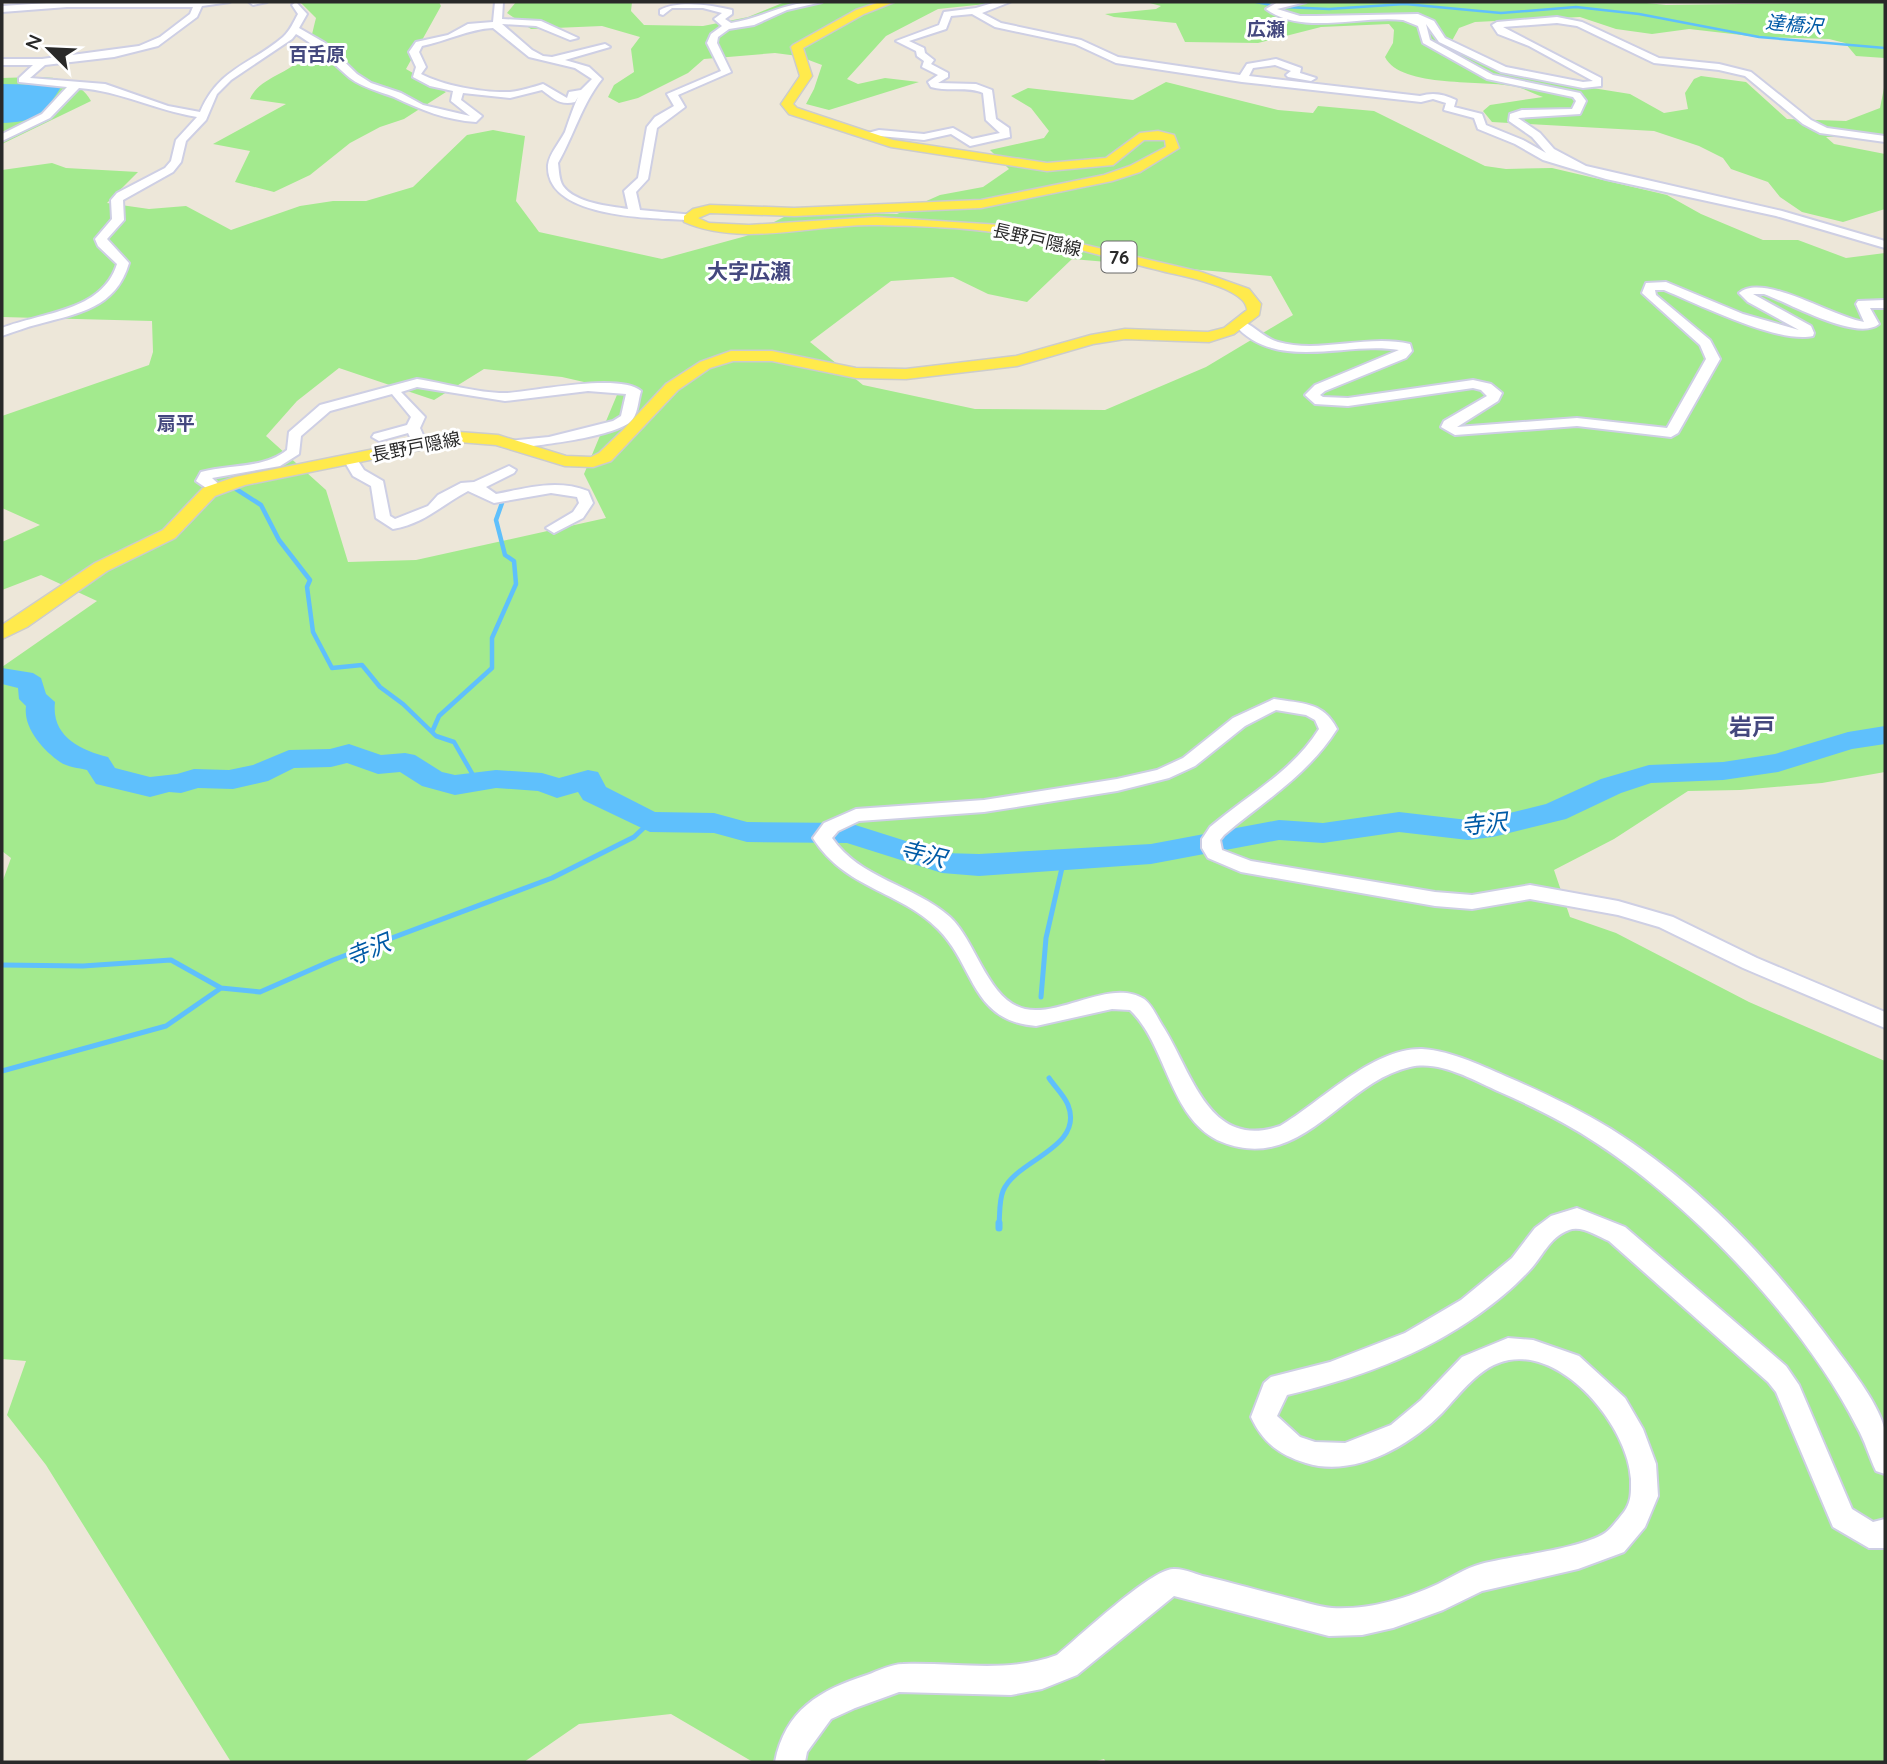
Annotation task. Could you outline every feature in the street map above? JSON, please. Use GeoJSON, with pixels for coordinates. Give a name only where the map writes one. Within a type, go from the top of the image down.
{"type":"FeatureCollection","features":[{"type":"Feature","properties":{"kind":"main road","name":"長野戸隠線"},"geometry":{"type":"LineString","coordinates":[[2,633],[101,567],[163,538],[185,520],[197,502],[217,489],[420,444],[468,437],[513,444],[565,461],[584,463],[600,460],[628,435],[672,387],[705,365],[731,356],[772,356],[856,373],[906,374],[1017,361],[1081,342],[1118,335],[1209,337],[1229,331],[1254,312],[1251,298],[1237,289],[1187,272],[1086,251],[1023,233],[992,228],[876,221],[802,228],[736,229],[700,225],[691,221],[690,217],[710,209],[794,212],[941,208],[981,204],[1120,174],[1167,153],[1174,144],[1167,136],[1152,135],[1133,142],[1109,162],[1047,167],[891,143],[793,111],[787,104],[806,76],[796,51],[797,47],[860,12],[889,2]]}},
{"type":"Feature","properties":{"kind":"street"},"geometry":{"type":"LineString","coordinates":[[2,9],[66,4],[160,6],[226,2]]}},
{"type":"Feature","properties":{"kind":"street"},"geometry":{"type":"LineString","coordinates":[[253,2],[263,2]]}},
{"type":"Feature","properties":{"kind":"street"},"geometry":{"type":"LineString","coordinates":[[2,332],[91,303],[114,287],[122,275],[123,263],[102,244],[101,239],[118,220],[117,200],[121,195],[169,170],[176,162],[181,140],[201,120],[214,93],[228,78],[276,48],[294,29],[303,14],[291,4],[310,2]]}},
{"type":"Feature","properties":{"kind":"street"},"geometry":{"type":"LineString","coordinates":[[496,23],[499,2]]}},
{"type":"Feature","properties":{"kind":"street"},"geometry":{"type":"LineString","coordinates":[[635,212],[630,201],[630,191],[643,179],[652,127],[659,119],[680,107],[671,97],[675,91],[726,72],[712,43],[714,36],[730,27],[751,23],[785,8],[818,2]]}},
{"type":"Feature","properties":{"kind":"street"},"geometry":{"type":"LineString","coordinates":[[868,136],[879,133],[924,137],[953,131],[970,144],[1006,135],[1005,130],[991,120],[988,92],[976,87],[951,89],[934,85],[933,82],[945,75],[925,65],[929,60],[920,54],[922,50],[901,41],[943,27],[947,14],[978,11],[1006,2]]}},
{"type":"Feature","properties":{"kind":"street"},"geometry":{"type":"LineString","coordinates":[[1302,2],[1278,5],[1270,9],[1291,16],[1324,18],[1402,17],[1422,24]]}},
{"type":"Feature","properties":{"kind":"street"},"geometry":{"type":"LineString","coordinates":[[2,62],[42,62],[104,54],[158,43],[179,22],[194,15],[199,4]]}},
{"type":"Feature","properties":{"kind":"street"},"geometry":{"type":"LineString","coordinates":[[663,12],[670,5],[704,4],[729,12],[719,19],[730,27]]}},
{"type":"Feature","properties":{"kind":"street"},"geometry":{"type":"LineString","coordinates":[[978,11],[976,15],[988,22],[1078,41],[1116,60],[1311,87],[1421,99],[1443,97],[1452,102],[1448,108],[1478,116],[1482,127],[1519,142],[1547,158],[1640,185],[1778,213],[1885,245]]}},
{"type":"Feature","properties":{"kind":"street"},"geometry":{"type":"LineString","coordinates":[[1581,167],[1550,150],[1536,135],[1513,119],[1515,114],[1522,113],[1576,112],[1581,101],[1576,95],[1477,72],[1426,41],[1422,24],[1412,16],[1422,16],[1436,25],[1442,40],[1504,70],[1583,85],[1598,84],[1598,80],[1578,67],[1501,32],[1497,25],[1557,20],[1579,24],[1657,61],[1719,67],[1748,74],[1765,84],[1807,122],[1824,131],[1885,139]]}},
{"type":"Feature","properties":{"kind":"street"},"geometry":{"type":"LineString","coordinates":[[496,23],[532,56],[582,68],[597,79],[584,93],[569,134],[553,163],[558,188],[571,198],[588,204],[690,217]]}},
{"type":"Feature","properties":{"kind":"street"},"geometry":{"type":"LineString","coordinates":[[584,93],[573,94],[571,100],[560,101],[542,87],[510,95],[433,84],[416,75],[421,66],[414,52],[419,44],[451,37],[471,26],[496,23],[538,23],[571,36],[593,49]]}},
{"type":"Feature","properties":{"kind":"street"},"geometry":{"type":"LineString","coordinates":[[294,29],[322,45],[354,76],[368,85],[397,95],[419,107],[459,118],[476,119],[477,116],[456,101],[459,94],[457,89]]}},
{"type":"Feature","properties":{"kind":"street"},"geometry":{"type":"LineString","coordinates":[[552,60],[605,47]]}},
{"type":"Feature","properties":{"kind":"street"},"geometry":{"type":"LineString","coordinates":[[42,62],[22,80],[106,87],[166,109],[202,115]]}},
{"type":"Feature","properties":{"kind":"street"},"geometry":{"type":"LineString","coordinates":[[1242,79],[1250,66],[1276,62],[1298,70],[1291,75],[1317,79],[1311,87]]}},
{"type":"Feature","properties":{"kind":"street"},"geometry":{"type":"LineString","coordinates":[[2,138],[46,116],[71,88],[79,84]]}},
{"type":"Feature","properties":{"kind":"street"},"geometry":{"type":"LineString","coordinates":[[1240,324],[1261,342],[1277,346],[1307,348],[1384,344],[1405,347],[1406,351],[1401,355],[1320,388],[1312,395],[1320,401],[1348,402],[1473,384],[1486,387],[1495,393],[1493,398],[1449,424],[1448,427],[1455,431],[1577,422],[1671,433],[1713,359],[1705,343],[1647,293],[1650,286],[1665,286],[1739,317],[1799,334],[1808,333],[1807,329],[1745,293],[1766,290],[1846,323],[1867,327],[1873,324],[1873,320],[1862,304],[1885,304]]}},
{"type":"Feature","properties":{"kind":"street"},"geometry":{"type":"LineString","coordinates":[[217,489],[203,481],[206,475],[218,470],[271,466],[285,460],[294,451],[294,435],[301,426],[326,408],[417,383],[505,397],[527,388],[588,387],[634,391],[627,418],[618,424],[550,441],[513,444]]}},
{"type":"Feature","properties":{"kind":"street"},"geometry":{"type":"LineString","coordinates":[[398,395],[418,417],[413,428],[420,444]]}},
{"type":"Feature","properties":{"kind":"street"},"geometry":{"type":"LineString","coordinates":[[379,437],[413,428]]}},
{"type":"Feature","properties":{"kind":"street"},"geometry":{"type":"LineString","coordinates":[[350,459],[358,473],[378,484],[383,518],[393,524],[407,522],[433,509],[443,498],[466,486],[476,487],[494,499],[551,489],[573,489],[583,494],[586,503],[578,514],[554,528]]}},
{"type":"Feature","properties":{"kind":"street"},"geometry":{"type":"LineString","coordinates":[[476,487],[509,470]]}},
{"type":"Feature","properties":{"kind":"street"},"geometry":{"type":"LineString","coordinates":[[1885,1020],[1750,963],[1666,922],[1618,908],[1530,892],[1472,902],[1435,899],[1248,867],[1215,854],[1210,848],[1211,839],[1217,831],[1297,768],[1320,745],[1328,729],[1317,714],[1284,704],[1274,704],[1261,709],[1239,722],[1189,762],[1163,774],[1117,785],[984,806],[856,815],[831,827],[822,838],[838,860],[943,921],[989,994],[1002,1007],[1019,1016],[1051,1017],[1122,999],[1141,1008],[1171,1056],[1182,1086],[1195,1108],[1218,1131],[1227,1135],[1266,1142],[1284,1135],[1378,1068],[1417,1057],[1481,1075],[1586,1124],[1656,1173],[1759,1273],[1828,1356],[1866,1414],[1885,1462]]}},
{"type":"Feature","properties":{"kind":"street"},"geometry":{"type":"LineString","coordinates":[[790,1762],[793,1747],[821,1709],[849,1695],[899,1678],[1011,1681],[1042,1675],[1067,1665],[1158,1589],[1173,1582],[1329,1622],[1362,1621],[1393,1614],[1431,1600],[1478,1578],[1578,1556],[1614,1543],[1636,1518],[1645,1496],[1643,1464],[1634,1437],[1616,1406],[1570,1364],[1533,1351],[1508,1349],[1492,1354],[1471,1365],[1430,1408],[1400,1433],[1345,1455],[1314,1454],[1292,1447],[1270,1428],[1264,1417],[1273,1391],[1280,1385],[1331,1373],[1414,1341],[1470,1307],[1520,1265],[1543,1235],[1559,1223],[1577,1218],[1617,1234],[1777,1374],[1786,1385],[1828,1491],[1842,1518],[1869,1535],[1882,1536],[1885,1532]]}},
{"type":"Feature","properties":{"kind":"green space"},"geometry":{"type":"Polygon","coordinates":[[[300,2],[439,2],[441,6],[406,69],[446,92],[404,119],[380,127],[350,143],[310,175],[274,192],[235,182],[250,151],[213,144],[286,104],[250,99],[261,85],[293,65],[306,52],[316,18],[300,2]]]}},
{"type":"Feature","properties":{"kind":"green space"},"geometry":{"type":"Polygon","coordinates":[[[516,2],[632,2],[631,11],[644,25],[703,26],[748,17],[785,2],[1005,2],[938,9],[886,36],[847,79],[858,84],[885,78],[919,82],[829,110],[806,104],[822,65],[798,56],[775,53],[704,59],[688,73],[638,98],[619,103],[608,97],[614,85],[634,72],[631,49],[640,37],[602,26],[531,29],[507,13],[516,2]]]}},
{"type":"Feature","properties":{"kind":"green space"},"geometry":{"type":"Polygon","coordinates":[[[1146,2],[1637,2],[1666,5],[1885,2],[1885,58],[1856,56],[1845,43],[1829,39],[1759,37],[1689,29],[1652,34],[1616,29],[1580,17],[1475,22],[1459,28],[1448,48],[1530,78],[1630,94],[1664,113],[1688,109],[1685,93],[1694,79],[1701,76],[1746,82],[1787,119],[1846,121],[1880,108],[1885,83],[1885,136],[1826,137],[1834,144],[1885,154],[1885,209],[1843,222],[1802,212],[1780,197],[1768,182],[1731,169],[1723,158],[1699,146],[1654,131],[1492,122],[1483,111],[1490,105],[1543,97],[1517,87],[1445,81],[1408,74],[1394,67],[1385,57],[1393,43],[1394,30],[1389,24],[1321,27],[1258,43],[1185,42],[1176,23],[1105,14],[1156,9],[1161,6],[1146,2]]]}},
{"type":"Feature","properties":{"kind":"green space"},"geometry":{"type":"Polygon","coordinates":[[[39,77],[64,80],[84,91],[91,101],[2,144],[2,78],[39,77]]]}},
{"type":"Feature","properties":{"kind":"green space"},"geometry":{"type":"Polygon","coordinates":[[[1166,82],[1278,110],[1313,113],[1318,106],[1374,111],[1485,166],[1506,169],[1552,168],[1667,195],[1701,214],[1763,240],[1798,240],[1846,258],[1885,253],[1885,772],[1822,783],[1740,790],[1688,791],[1614,839],[1554,870],[1570,917],[1616,933],[1749,1002],[1885,1061],[1885,1762],[1106,1762],[1104,1759],[1093,1762],[753,1762],[671,1714],[579,1724],[524,1762],[231,1762],[46,1465],[7,1415],[26,1361],[2,1359],[2,883],[11,858],[2,851],[2,667],[97,601],[41,575],[2,590],[2,542],[40,525],[2,508],[2,416],[149,365],[153,352],[152,321],[2,317],[2,170],[52,163],[66,168],[138,172],[107,203],[149,209],[186,206],[231,230],[300,206],[333,201],[366,201],[413,187],[467,135],[493,130],[525,136],[516,201],[539,232],[662,259],[746,236],[794,212],[897,214],[940,195],[983,187],[1009,169],[990,150],[1044,138],[1049,131],[1031,108],[1011,96],[1028,88],[1133,100],[1166,82]],[[1072,259],[1027,302],[988,294],[953,277],[891,281],[810,342],[863,385],[975,409],[1105,410],[1206,367],[1293,315],[1271,276],[1072,259]],[[339,368],[297,401],[266,436],[326,490],[348,562],[416,560],[606,518],[584,474],[619,390],[562,377],[484,369],[434,400],[339,368]]]}},
{"type":"Feature","properties":{"kind":"water"},"geometry":{"type":"Polygon","coordinates":[[[2,84],[61,87],[37,115],[22,121],[2,123],[2,84]]]}},
{"type":"Feature","properties":{"kind":"waterway","name":"達橋沢"},"geometry":{"type":"LineString","coordinates":[[1256,2],[1271,5]]}},
{"type":"Feature","properties":{"kind":"waterway","name":"達橋沢"},"geometry":{"type":"LineString","coordinates":[[1283,7],[1329,9],[1405,4],[1501,13],[1576,7],[1639,14],[1759,37],[1885,48]]}},
{"type":"Feature","properties":{"kind":"waterway"},"geometry":{"type":"LineString","coordinates":[[236,489],[261,505],[279,540],[310,580],[307,587],[313,632],[332,668],[362,665],[380,687],[403,704],[436,736],[454,742],[477,782]]}},
{"type":"Feature","properties":{"kind":"waterway"},"geometry":{"type":"LineString","coordinates":[[432,732],[439,716],[492,668],[492,638],[516,584],[514,561],[505,555],[496,520],[502,503]]}},
{"type":"Feature","properties":{"kind":"waterway","name":"寺沢"},"geometry":{"type":"LineString","coordinates":[[2,676],[23,679],[31,684],[33,699],[41,702],[39,717],[45,730],[72,757],[98,764],[106,777],[123,778],[134,785],[150,787],[169,783],[181,784],[194,778],[233,780],[243,775],[258,774],[289,759],[331,758],[349,753],[378,765],[405,762],[432,779],[455,785],[496,779],[542,782],[557,788],[588,779],[594,793],[650,822],[714,823],[747,832],[849,833],[942,863],[979,865],[1151,854],[1279,830],[1323,833],[1399,822],[1468,830],[1493,827],[1555,812],[1611,786],[1649,774],[1723,771],[1778,763],[1848,741],[1885,735]]}},
{"type":"Feature","properties":{"kind":"waterway","name":"寺沢"},"geometry":{"type":"LineString","coordinates":[[221,988],[260,992],[333,960],[552,878],[634,837],[650,822]]}},
{"type":"Feature","properties":{"kind":"waterway"},"geometry":{"type":"LineString","coordinates":[[1041,997],[1046,938],[1064,859]]}},
{"type":"Feature","properties":{"kind":"waterway"},"geometry":{"type":"LineString","coordinates":[[2,965],[83,966],[171,960],[221,988]]}},
{"type":"Feature","properties":{"kind":"waterway","name":"寺沢"},"geometry":{"type":"LineString","coordinates":[[2,1071],[166,1026],[221,988]]}},
{"type":"Feature","properties":{"kind":"waterway"},"geometry":{"type":"LineString","coordinates":[[999,1224],[1000,1203],[1010,1180],[1058,1143],[1067,1132],[1071,1120],[1068,1105],[1049,1078]]}},
{"type":"Feature","properties":{"kind":"district","name":"広瀬"},"geometry":{"type":"Point","coordinates":[1266,29]}},
{"type":"Feature","properties":{"kind":"district","name":"百舌原"},"geometry":{"type":"Point","coordinates":[317,54]}},
{"type":"Feature","properties":{"kind":"district","name":"大字広瀬"},"geometry":{"type":"Point","coordinates":[749,272]}},
{"type":"Feature","properties":{"kind":"district","name":"扇平"},"geometry":{"type":"Point","coordinates":[176,423]}},
{"type":"Feature","properties":{"kind":"district","name":"岩戸"},"geometry":{"type":"Point","coordinates":[1752,727]}}]}
